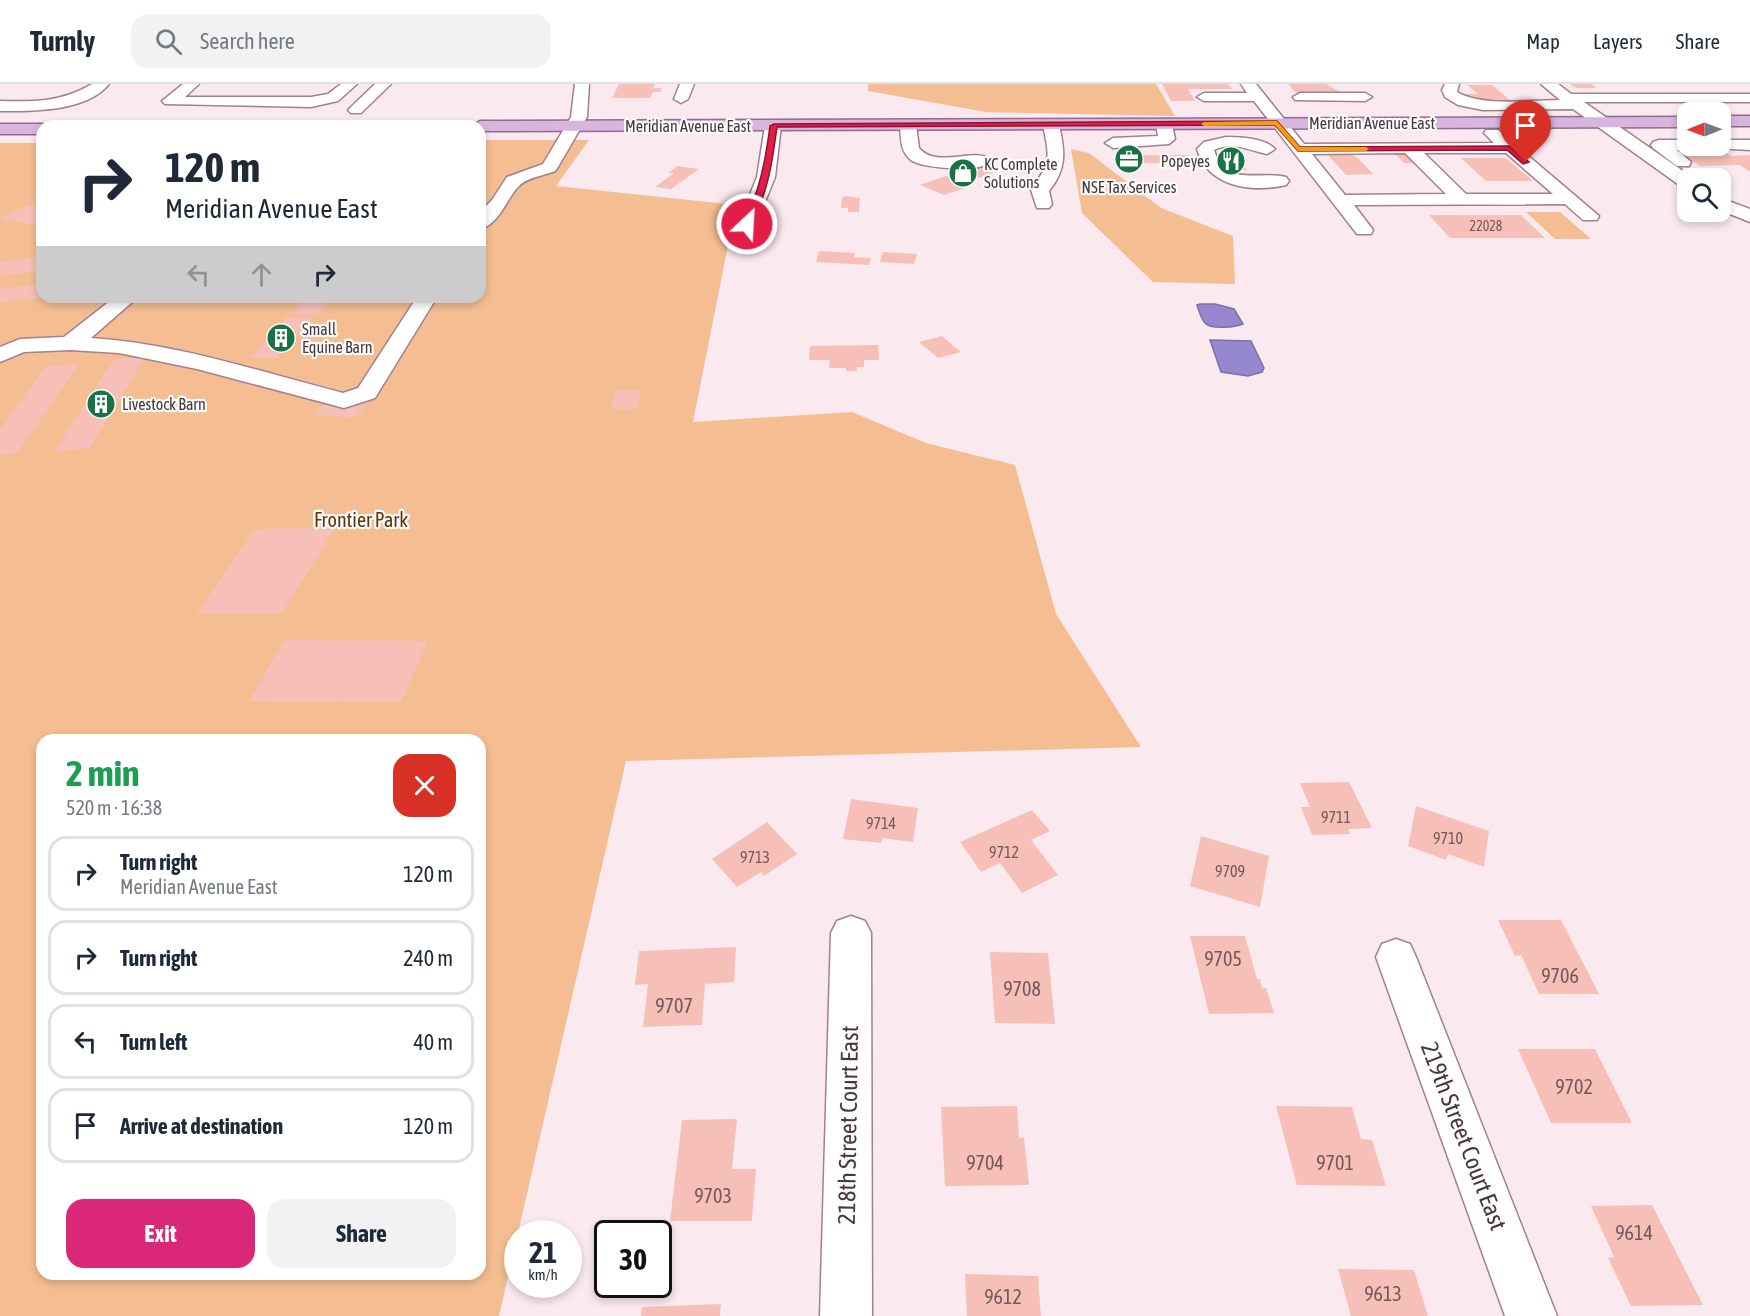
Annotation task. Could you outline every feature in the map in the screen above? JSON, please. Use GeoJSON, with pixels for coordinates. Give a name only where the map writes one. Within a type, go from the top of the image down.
{"type":"FeatureCollection","features":[{"type":"Feature","properties":{"kind":"main road"},"geometry":{"type":"LineString","coordinates":[[1731,122],[1750,121]]}},
{"type":"Feature","properties":{"kind":"main road","name":"Meridian Avenue East"},"geometry":{"type":"LineString","coordinates":[[486,126],[1677,122]]}},
{"type":"Feature","properties":{"kind":"main road"},"geometry":{"type":"LineString","coordinates":[[0,129],[36,129]]}},
{"type":"Feature","properties":{"kind":"street"},"geometry":{"type":"LineString","coordinates":[[3,107],[56,104],[77,99],[102,84]]}},
{"type":"Feature","properties":{"kind":"street"},"geometry":{"type":"LineString","coordinates":[[192,84],[170,101],[296,104],[338,96],[350,84]]}},
{"type":"Feature","properties":{"kind":"street"},"geometry":{"type":"LineString","coordinates":[[208,102],[233,84]]}},
{"type":"Feature","properties":{"kind":"street"},"geometry":{"type":"LineString","coordinates":[[266,103],[290,84]]}},
{"type":"Feature","properties":{"kind":"street"},"geometry":{"type":"LineString","coordinates":[[357,110],[384,84]]}},
{"type":"Feature","properties":{"kind":"street"},"geometry":{"type":"LineString","coordinates":[[486,216],[499,203],[513,181],[546,169],[574,126],[580,110],[582,84]]}},
{"type":"Feature","properties":{"kind":"street"},"geometry":{"type":"LineString","coordinates":[[681,99],[687,84]]}},
{"type":"Feature","properties":{"kind":"street"},"geometry":{"type":"LineString","coordinates":[[1352,84],[1392,123]]}},
{"type":"Feature","properties":{"kind":"street"},"geometry":{"type":"LineString","coordinates":[[1454,84],[1449,92],[1454,97],[1463,102],[1480,104],[1534,103],[1630,89],[1750,89]]}},
{"type":"Feature","properties":{"kind":"street"},"geometry":{"type":"LineString","coordinates":[[1534,103],[1525,88],[1548,84],[1574,96],[1598,122],[1677,176]]}},
{"type":"Feature","properties":{"kind":"street"},"geometry":{"type":"LineString","coordinates":[[1630,89],[1750,98]]}},
{"type":"Feature","properties":{"kind":"street"},"geometry":{"type":"LineString","coordinates":[[3,107],[19,90]]}},
{"type":"Feature","properties":{"kind":"street"},"geometry":{"type":"LineString","coordinates":[[30,106],[57,90]]}},
{"type":"Feature","properties":{"kind":"street"},"geometry":{"type":"LineString","coordinates":[[1204,97],[1252,90],[1364,230]]}},
{"type":"Feature","properties":{"kind":"street"},"geometry":{"type":"LineString","coordinates":[[1715,90],[1750,109]]}},
{"type":"Feature","properties":{"kind":"street"},"geometry":{"type":"LineString","coordinates":[[1300,97],[1365,97]]}},
{"type":"Feature","properties":{"kind":"street"},"geometry":{"type":"LineString","coordinates":[[1479,122],[1590,216]]}},
{"type":"Feature","properties":{"kind":"street"},"geometry":{"type":"LineString","coordinates":[[1113,143],[1163,141],[1167,139],[1164,124]]}},
{"type":"Feature","properties":{"kind":"street"},"geometry":{"type":"LineString","coordinates":[[908,125],[911,150],[920,160],[984,161]]}},
{"type":"Feature","properties":{"kind":"street"},"geometry":{"type":"LineString","coordinates":[[1043,204],[1040,190],[1055,171],[1055,147],[1051,125]]}},
{"type":"Feature","properties":{"kind":"street"},"geometry":{"type":"LineString","coordinates":[[747,244],[747,224],[766,177],[774,126]]}},
{"type":"Feature","properties":{"kind":"street"},"geometry":{"type":"LineString","coordinates":[[1323,180],[1242,182],[1227,178],[1212,165],[1205,152],[1206,147],[1213,143],[1244,142],[1262,149],[1365,154],[1410,149],[1509,148]]}},
{"type":"Feature","properties":{"kind":"street"},"geometry":{"type":"LineString","coordinates":[[1668,170],[1695,170],[1659,145],[1677,145]]}},
{"type":"Feature","properties":{"kind":"street"},"geometry":{"type":"LineString","coordinates":[[1731,145],[1750,145]]}},
{"type":"Feature","properties":{"kind":"street"},"geometry":{"type":"LineString","coordinates":[[1262,149],[1280,181]]}},
{"type":"Feature","properties":{"kind":"street"},"geometry":{"type":"LineString","coordinates":[[1410,149],[1429,168],[1422,173],[1455,200]]}},
{"type":"Feature","properties":{"kind":"street"},"geometry":{"type":"LineString","coordinates":[[1439,149],[1454,163]]}},
{"type":"Feature","properties":{"kind":"street"},"geometry":{"type":"LineString","coordinates":[[1365,154],[1387,166]]}},
{"type":"Feature","properties":{"kind":"street"},"geometry":{"type":"LineString","coordinates":[[1476,184],[1493,200]]}},
{"type":"Feature","properties":{"kind":"street"},"geometry":{"type":"LineString","coordinates":[[1339,200],[1395,192],[1455,200],[1570,199]]}},
{"type":"Feature","properties":{"kind":"street"},"geometry":{"type":"LineString","coordinates":[[1731,208],[1750,216]]}},
{"type":"Feature","properties":{"kind":"street"},"geometry":{"type":"LineString","coordinates":[[70,343],[120,303]]}},
{"type":"Feature","properties":{"kind":"street"},"geometry":{"type":"LineString","coordinates":[[0,355],[16,347],[70,343],[119,346],[161,354],[344,401],[367,393],[423,303]]}},
{"type":"Feature","properties":{"kind":"street","name":"218th Street Court East"},"geometry":{"type":"LineString","coordinates":[[846,1316],[851,933]]}},
{"type":"Feature","properties":{"kind":"street","name":"219th Street Court East"},"geometry":{"type":"LineString","coordinates":[[1396,957],[1531,1316]]}},
{"type":"Feature","properties":{"kind":"green space"},"geometry":{"type":"Polygon","coordinates":[[[868,84],[1156,84],[1175,116],[986,112],[868,91],[868,84]]]}},
{"type":"Feature","properties":{"kind":"green space","name":"Frontier Park"},"geometry":{"type":"Polygon","coordinates":[[[486,140],[589,140],[556,186],[736,205],[693,422],[852,412],[926,443],[1015,465],[1056,614],[1141,747],[626,761],[521,1220],[504,1220],[504,1294],[499,1316],[0,1316],[0,143],[36,143],[36,303],[486,303],[486,140]]]}},
{"type":"Feature","properties":{"kind":"green space"},"geometry":{"type":"Polygon","coordinates":[[[1071,149],[1089,153],[1161,208],[1233,236],[1235,284],[1153,282],[1082,213],[1071,149]]]}},
{"type":"Feature","properties":{"kind":"green space"},"geometry":{"type":"Polygon","coordinates":[[[1526,212],[1560,212],[1591,239],[1555,239],[1526,212]]]}},
{"type":"Feature","properties":{"kind":"shaded area"},"geometry":{"type":"Polygon","coordinates":[[[1215,304],[1234,309],[1243,324],[1212,327],[1200,315],[1197,305],[1215,304]]]}},
{"type":"Feature","properties":{"kind":"shaded area"},"geometry":{"type":"Polygon","coordinates":[[[1210,340],[1251,341],[1264,368],[1262,372],[1248,376],[1221,372],[1210,340]]]}},
{"type":"Feature","properties":{"kind":"building"},"geometry":{"type":"Polygon","coordinates":[[[619,84],[655,84],[653,88],[662,88],[660,92],[653,92],[650,98],[612,98],[619,84]]]}},
{"type":"Feature","properties":{"kind":"building"},"geometry":{"type":"Polygon","coordinates":[[[1162,84],[1228,84],[1232,89],[1188,89],[1195,101],[1171,101],[1162,84]]]}},
{"type":"Feature","properties":{"kind":"building"},"geometry":{"type":"Polygon","coordinates":[[[1288,84],[1326,84],[1342,93],[1297,94],[1288,84]]]}},
{"type":"Feature","properties":{"kind":"building"},"geometry":{"type":"Polygon","coordinates":[[[1570,84],[1591,84],[1597,88],[1576,88],[1570,84]]]}},
{"type":"Feature","properties":{"kind":"building"},"geometry":{"type":"Polygon","coordinates":[[[1467,85],[1492,85],[1510,100],[1463,99],[1457,94],[1478,94],[1467,85]]]}},
{"type":"Feature","properties":{"kind":"building"},"geometry":{"type":"Polygon","coordinates":[[[1118,151],[1133,151],[1136,155],[1188,155],[1192,163],[1124,163],[1118,151]]]}},
{"type":"Feature","properties":{"kind":"building","name":"Popeyes"},"geometry":{"type":"Polygon","coordinates":[[[1218,153],[1234,153],[1247,170],[1228,170],[1218,157],[1220,157],[1218,153]]]}},
{"type":"Feature","properties":{"kind":"building"},"geometry":{"type":"Polygon","coordinates":[[[1351,154],[1373,174],[1346,175],[1328,155],[1351,154]]]}},
{"type":"Feature","properties":{"kind":"building"},"geometry":{"type":"Polygon","coordinates":[[[1395,154],[1409,154],[1418,163],[1404,163],[1395,154]]]}},
{"type":"Feature","properties":{"kind":"building"},"geometry":{"type":"Polygon","coordinates":[[[1750,155],[1750,172],[1740,165],[1700,166],[1685,156],[1750,155]]]}},
{"type":"Feature","properties":{"kind":"building"},"geometry":{"type":"Polygon","coordinates":[[[1461,158],[1506,158],[1533,181],[1486,181],[1461,158]]]}},
{"type":"Feature","properties":{"kind":"building"},"geometry":{"type":"Polygon","coordinates":[[[677,166],[699,169],[671,189],[655,187],[674,173],[668,173],[677,166]]]}},
{"type":"Feature","properties":{"kind":"building"},"geometry":{"type":"Polygon","coordinates":[[[975,166],[993,173],[957,185],[965,188],[944,195],[920,185],[975,166]]]}},
{"type":"Feature","properties":{"kind":"building"},"geometry":{"type":"Polygon","coordinates":[[[845,196],[860,198],[859,212],[848,212],[848,208],[841,208],[842,198],[845,196]]]}},
{"type":"Feature","properties":{"kind":"building"},"geometry":{"type":"Polygon","coordinates":[[[28,205],[36,206],[36,226],[0,218],[28,205]]]}},
{"type":"Feature","properties":{"kind":"building"},"geometry":{"type":"Polygon","coordinates":[[[1429,215],[1521,215],[1545,238],[1450,238],[1429,215]]]}},
{"type":"Feature","properties":{"kind":"building"},"geometry":{"type":"Polygon","coordinates":[[[819,251],[855,253],[854,257],[871,258],[869,265],[816,262],[819,251]]]}},
{"type":"Feature","properties":{"kind":"building"},"geometry":{"type":"Polygon","coordinates":[[[883,252],[917,254],[914,264],[880,262],[883,252]]]}},
{"type":"Feature","properties":{"kind":"building"},"geometry":{"type":"Polygon","coordinates":[[[36,257],[36,271],[0,276],[0,262],[36,257]]]}},
{"type":"Feature","properties":{"kind":"building"},"geometry":{"type":"Polygon","coordinates":[[[36,285],[36,299],[0,302],[0,289],[36,285]]]}},
{"type":"Feature","properties":{"kind":"building"},"geometry":{"type":"Polygon","coordinates":[[[301,303],[326,303],[317,315],[291,314],[301,303]]]}},
{"type":"Feature","properties":{"kind":"building","name":"Small Equine Barn"},"geometry":{"type":"Polygon","coordinates":[[[287,317],[312,318],[276,358],[251,357],[287,317]]]}},
{"type":"Feature","properties":{"kind":"building"},"geometry":{"type":"Polygon","coordinates":[[[942,336],[961,352],[938,358],[919,342],[942,336]]]}},
{"type":"Feature","properties":{"kind":"building"},"geometry":{"type":"Polygon","coordinates":[[[878,345],[879,360],[864,360],[864,367],[857,367],[857,371],[846,371],[846,368],[829,368],[830,360],[809,360],[810,346],[878,345]]]}},
{"type":"Feature","properties":{"kind":"building","name":"Livestock Barn"},"geometry":{"type":"Polygon","coordinates":[[[145,357],[90,448],[54,452],[114,359],[145,357]]]}},
{"type":"Feature","properties":{"kind":"building"},"geometry":{"type":"Polygon","coordinates":[[[79,364],[17,453],[0,455],[0,430],[46,366],[79,364]]]}},
{"type":"Feature","properties":{"kind":"building"},"geometry":{"type":"Polygon","coordinates":[[[616,390],[642,390],[637,409],[610,409],[616,390]]]}},
{"type":"Feature","properties":{"kind":"building"},"geometry":{"type":"Polygon","coordinates":[[[325,403],[365,406],[355,418],[314,415],[325,403]]]}},
{"type":"Feature","properties":{"kind":"building"},"geometry":{"type":"Polygon","coordinates":[[[335,528],[282,613],[197,613],[255,529],[335,528]]]}},
{"type":"Feature","properties":{"kind":"building"},"geometry":{"type":"Polygon","coordinates":[[[285,640],[428,641],[401,702],[249,701],[285,640]]]}},
{"type":"Feature","properties":{"kind":"building"},"geometry":{"type":"Polygon","coordinates":[[[1349,782],[1372,828],[1348,829],[1350,834],[1312,835],[1301,807],[1310,807],[1300,783],[1349,782]]]}},
{"type":"Feature","properties":{"kind":"building"},"geometry":{"type":"Polygon","coordinates":[[[851,799],[918,808],[913,842],[882,838],[881,843],[843,839],[851,799]]]}},
{"type":"Feature","properties":{"kind":"building"},"geometry":{"type":"Polygon","coordinates":[[[1416,806],[1489,831],[1484,867],[1448,854],[1446,860],[1408,846],[1416,806]]]}},
{"type":"Feature","properties":{"kind":"building"},"geometry":{"type":"Polygon","coordinates":[[[1032,810],[1050,831],[1031,840],[1058,875],[1022,893],[1000,863],[981,872],[960,842],[1032,810]]]}},
{"type":"Feature","properties":{"kind":"building"},"geometry":{"type":"Polygon","coordinates":[[[767,822],[797,854],[764,876],[761,872],[737,887],[712,859],[767,822]]]}},
{"type":"Feature","properties":{"kind":"building"},"geometry":{"type":"Polygon","coordinates":[[[1201,836],[1269,856],[1260,907],[1190,886],[1201,836]]]}},
{"type":"Feature","properties":{"kind":"building"},"geometry":{"type":"Polygon","coordinates":[[[1498,920],[1561,920],[1599,994],[1539,994],[1521,955],[1515,956],[1498,920]]]}},
{"type":"Feature","properties":{"kind":"building"},"geometry":{"type":"Polygon","coordinates":[[[1190,936],[1245,936],[1257,979],[1260,979],[1262,988],[1266,988],[1274,1013],[1209,1014],[1190,936]]]}},
{"type":"Feature","properties":{"kind":"building"},"geometry":{"type":"Polygon","coordinates":[[[736,947],[734,982],[705,984],[702,1025],[643,1027],[648,984],[635,985],[639,951],[736,947]]]}},
{"type":"Feature","properties":{"kind":"building"},"geometry":{"type":"Polygon","coordinates":[[[990,952],[1048,953],[1055,1024],[995,1023],[990,952]]]}},
{"type":"Feature","properties":{"kind":"building"},"geometry":{"type":"Polygon","coordinates":[[[1518,1049],[1595,1049],[1632,1123],[1551,1123],[1518,1049]]]}},
{"type":"Feature","properties":{"kind":"building"},"geometry":{"type":"Polygon","coordinates":[[[1017,1106],[1019,1138],[1024,1138],[1029,1185],[945,1186],[941,1107],[1017,1106]]]}},
{"type":"Feature","properties":{"kind":"building"},"geometry":{"type":"Polygon","coordinates":[[[1276,1106],[1352,1107],[1361,1139],[1372,1140],[1386,1186],[1297,1185],[1276,1106]]]}},
{"type":"Feature","properties":{"kind":"building"},"geometry":{"type":"Polygon","coordinates":[[[737,1119],[732,1169],[756,1169],[752,1221],[670,1220],[682,1120],[737,1119]]]}},
{"type":"Feature","properties":{"kind":"building"},"geometry":{"type":"Polygon","coordinates":[[[1652,1205],[1703,1305],[1631,1306],[1608,1258],[1614,1257],[1591,1206],[1652,1205]]]}},
{"type":"Feature","properties":{"kind":"building"},"geometry":{"type":"Polygon","coordinates":[[[1338,1269],[1414,1270],[1428,1316],[1351,1316],[1338,1269]]]}},
{"type":"Feature","properties":{"kind":"building"},"geometry":{"type":"Polygon","coordinates":[[[965,1274],[1038,1276],[1041,1316],[967,1316],[965,1274]]]}},
{"type":"Feature","properties":{"kind":"building"},"geometry":{"type":"Polygon","coordinates":[[[721,1304],[720,1316],[641,1316],[642,1307],[721,1304]]]}},
{"type":"Feature","properties":{"kind":"slow traffic"},"geometry":{"type":"LineString","coordinates":[[1204,124],[1277,123],[1298,149],[1366,149]]}},
{"type":"Feature","properties":{"kind":"place","name":"NSE Tax Services"},"geometry":{"type":"Point","coordinates":[1129,159]}},
{"type":"Feature","properties":{"kind":"place","name":"Popeyes"},"geometry":{"type":"Point","coordinates":[1231,161]}},
{"type":"Feature","properties":{"kind":"place","name":"KC Complete Solutions"},"geometry":{"type":"Point","coordinates":[963,173]}},
{"type":"Feature","properties":{"kind":"place","name":"Small Equine Barn"},"geometry":{"type":"Point","coordinates":[281,338]}},
{"type":"Feature","properties":{"kind":"place","name":"Livestock Barn"},"geometry":{"type":"Point","coordinates":[101,404]}},
{"type":"Feature","properties":{"kind":"route"},"geometry":{"type":"LineString","coordinates":[[747,224],[766,177],[774,126],[1277,123],[1298,149],[1509,148],[1526,162]]}}]}
